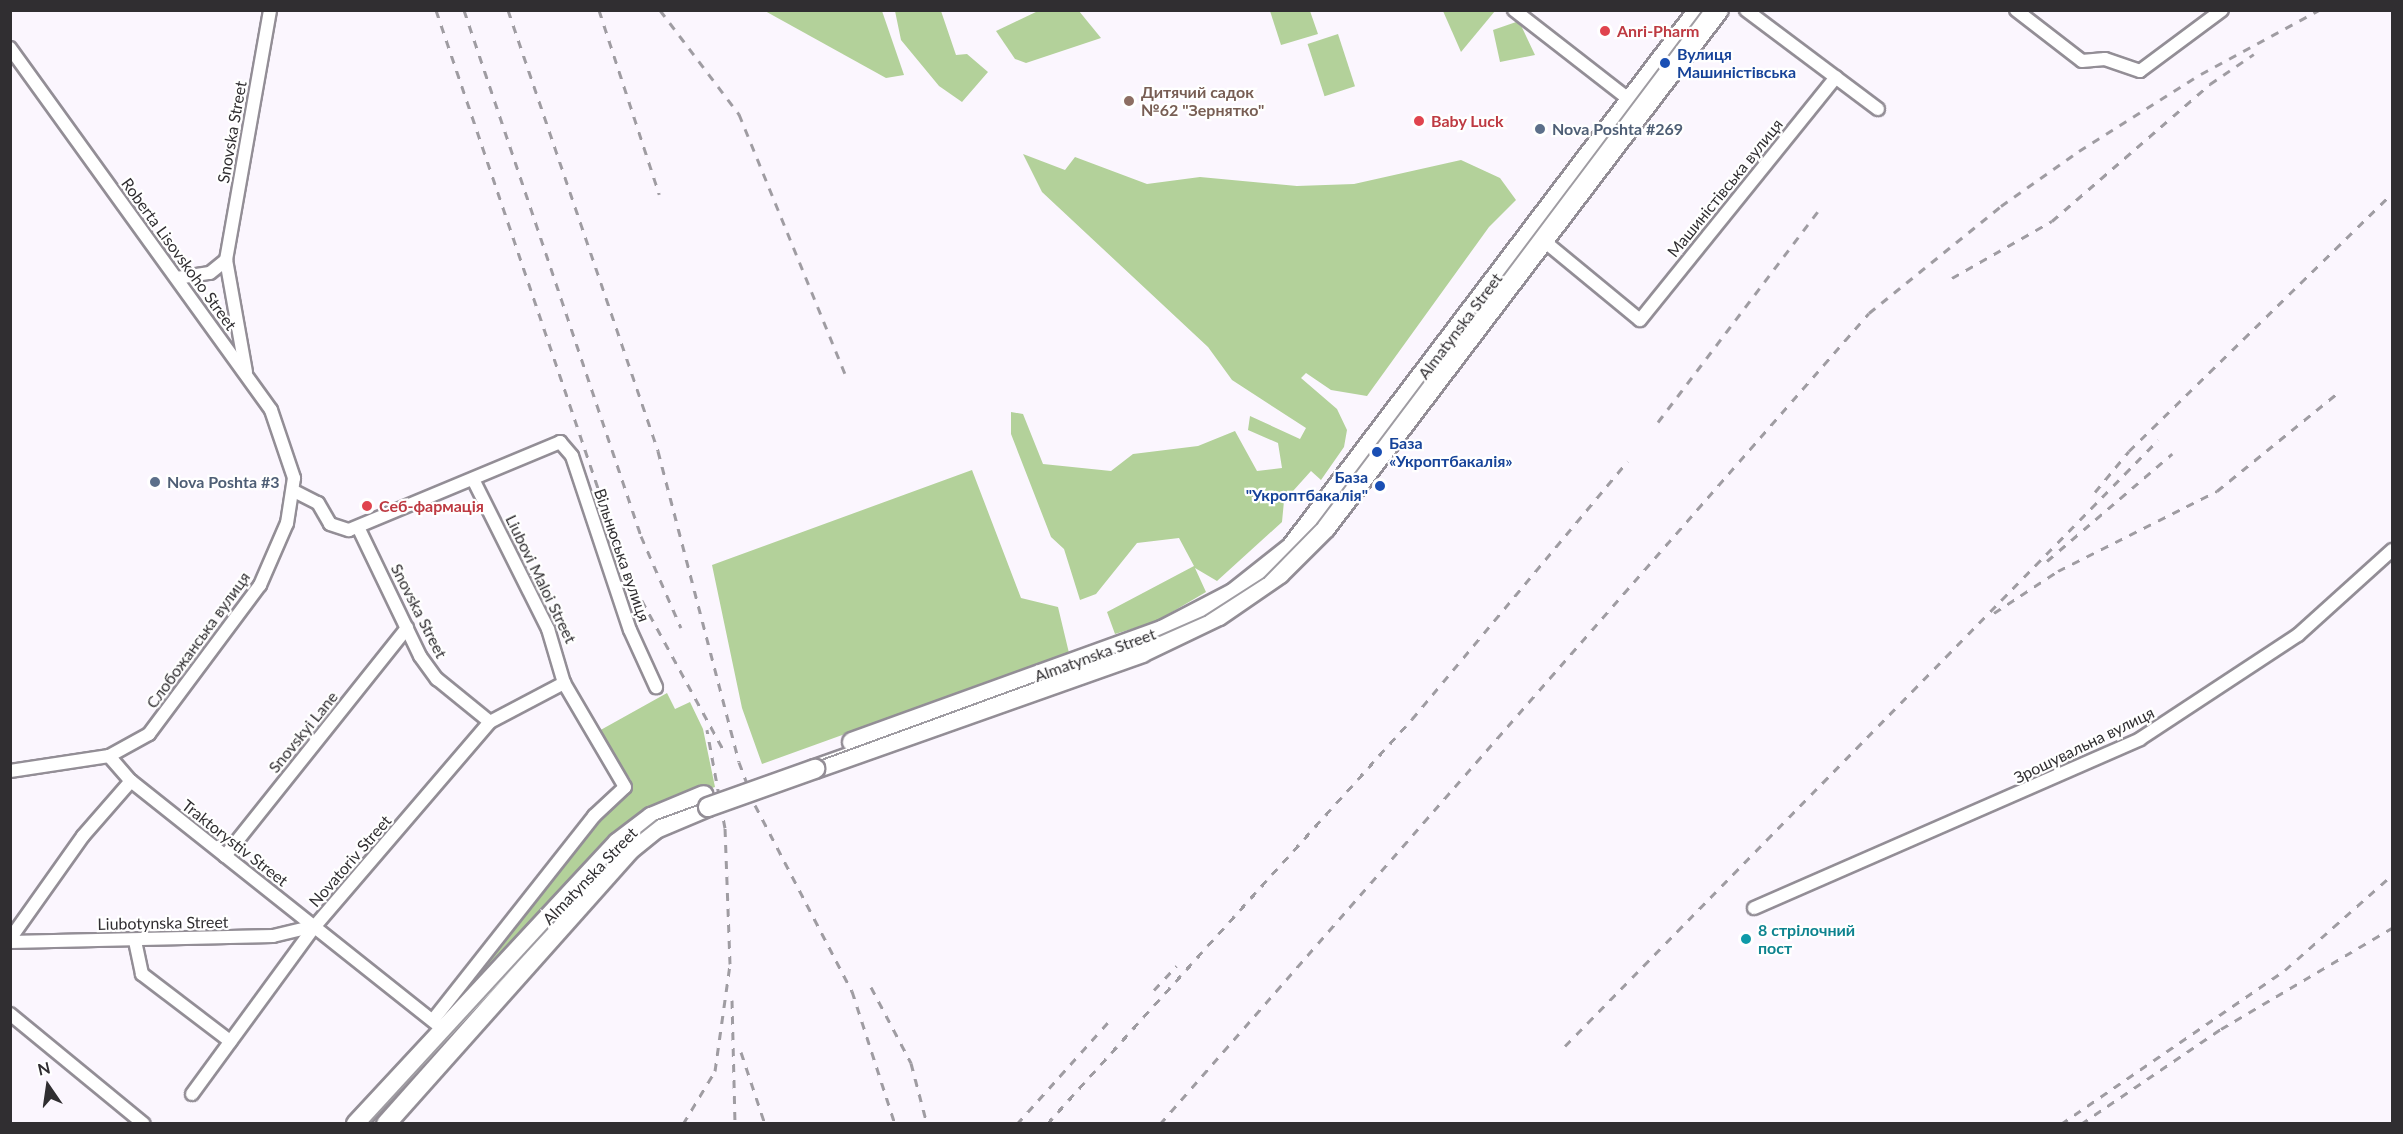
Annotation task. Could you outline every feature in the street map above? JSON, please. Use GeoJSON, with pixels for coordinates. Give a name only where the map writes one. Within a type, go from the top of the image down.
{"type":"FeatureCollection","features":[{"type":"Feature","properties":{"kind":"street","name":"Snovska Street"},"geometry":{"type":"LineString","coordinates":[[247,376],[226,260],[270,10]]}},
{"type":"Feature","properties":{"kind":"street"},"geometry":{"type":"LineString","coordinates":[[1514,10],[1630,101]]}},
{"type":"Feature","properties":{"kind":"street","name":"Almatynska Street"},"geometry":{"type":"LineString","coordinates":[[813,763],[1139,640],[1199,612],[1264,570],[1298,540],[1698,10]]}},
{"type":"Feature","properties":{"kind":"street","name":"Almatynska Street"},"geometry":{"type":"LineString","coordinates":[[438,1024],[631,831],[706,801],[813,763],[1142,653],[1219,616],[1264,587],[1326,528],[1719,10]]}},
{"type":"Feature","properties":{"kind":"street"},"geometry":{"type":"LineString","coordinates":[[1746,10],[1878,109]]}},
{"type":"Feature","properties":{"kind":"street"},"geometry":{"type":"LineString","coordinates":[[2016,10],[2082,61],[2105,58],[2140,71],[2222,10]]}},
{"type":"Feature","properties":{"kind":"street","name":"Roberta Lisovskoho Street"},"geometry":{"type":"LineString","coordinates":[[10,48],[247,376],[285,438],[294,491]]}},
{"type":"Feature","properties":{"kind":"street","name":"Машиністівська вулиця"},"geometry":{"type":"LineString","coordinates":[[1544,241],[1640,320],[1836,77]]}},
{"type":"Feature","properties":{"kind":"street"},"geometry":{"type":"LineString","coordinates":[[177,278],[210,273],[226,260]]}},
{"type":"Feature","properties":{"kind":"street","name":"Вільнюська вулиця"},"geometry":{"type":"LineString","coordinates":[[474,481],[552,442],[567,446],[630,630],[656,687]]}},
{"type":"Feature","properties":{"kind":"street"},"geometry":{"type":"LineString","coordinates":[[294,491],[318,503],[339,530],[358,527],[474,481]]}},
{"type":"Feature","properties":{"kind":"street","name":"Liubovi Maloi Street"},"geometry":{"type":"LineString","coordinates":[[474,481],[548,629],[564,683],[625,786]]}},
{"type":"Feature","properties":{"kind":"street","name":"Слобожанська вулиця"},"geometry":{"type":"LineString","coordinates":[[109,756],[149,734],[260,585],[276,555],[294,491]]}},
{"type":"Feature","properties":{"kind":"street","name":"Snovska Street"},"geometry":{"type":"LineString","coordinates":[[358,527],[407,628],[437,679],[490,722]]}},
{"type":"Feature","properties":{"kind":"street","name":"Зрошувальна вулиця"},"geometry":{"type":"LineString","coordinates":[[1754,908],[2140,739],[2298,635],[2392,550]]}},
{"type":"Feature","properties":{"kind":"street","name":"Snovskyi Lane"},"geometry":{"type":"LineString","coordinates":[[225,856],[407,628]]}},
{"type":"Feature","properties":{"kind":"street","name":"Novatoriv Street"},"geometry":{"type":"LineString","coordinates":[[192,1094],[315,927],[490,722],[564,683]]}},
{"type":"Feature","properties":{"kind":"street"},"geometry":{"type":"LineString","coordinates":[[10,771],[109,756]]}},
{"type":"Feature","properties":{"kind":"street","name":"Traktorystiv Street"},"geometry":{"type":"LineString","coordinates":[[109,756],[131,781],[458,1040]]}},
{"type":"Feature","properties":{"kind":"street"},"geometry":{"type":"LineString","coordinates":[[10,941],[82,836],[131,781]]}},
{"type":"Feature","properties":{"kind":"street","name":"Almatynska Street"},"geometry":{"type":"LineString","coordinates":[[356,1124],[438,1024],[594,816],[625,786]]}},
{"type":"Feature","properties":{"kind":"street","name":"Almatynska Street"},"geometry":{"type":"LineString","coordinates":[[386,1124],[458,1040],[630,850],[656,829],[706,801]]}},
{"type":"Feature","properties":{"kind":"street","name":"Liubotynska Street"},"geometry":{"type":"LineString","coordinates":[[10,941],[135,941],[273,936],[315,927]]}},
{"type":"Feature","properties":{"kind":"street"},"geometry":{"type":"LineString","coordinates":[[135,941],[142,974],[230,1041]]}},
{"type":"Feature","properties":{"kind":"street"},"geometry":{"type":"LineString","coordinates":[[10,1014],[144,1124]]}},
{"type":"Feature","properties":{"kind":"green space"},"geometry":{"type":"Polygon","coordinates":[[[765,11],[882,11],[904,75],[886,78],[765,11]]]}},
{"type":"Feature","properties":{"kind":"green space"},"geometry":{"type":"Polygon","coordinates":[[[895,11],[941,11],[956,55],[967,54],[988,72],[962,102],[939,86],[901,40],[895,11]]]}},
{"type":"Feature","properties":{"kind":"green space"},"geometry":{"type":"Polygon","coordinates":[[[1038,11],[1079,11],[1101,38],[1026,63],[1015,59],[996,31],[1038,11]]]}},
{"type":"Feature","properties":{"kind":"green space"},"geometry":{"type":"Polygon","coordinates":[[[1270,11],[1310,11],[1318,34],[1281,45],[1270,11]]]}},
{"type":"Feature","properties":{"kind":"green space"},"geometry":{"type":"Polygon","coordinates":[[[1443,11],[1495,11],[1461,52],[1443,11]]]}},
{"type":"Feature","properties":{"kind":"green space"},"geometry":{"type":"Polygon","coordinates":[[[1519,21],[1535,55],[1500,62],[1493,30],[1519,21]]]}},
{"type":"Feature","properties":{"kind":"green space"},"geometry":{"type":"Polygon","coordinates":[[[1338,34],[1355,86],[1325,96],[1308,44],[1338,34]]]}},
{"type":"Feature","properties":{"kind":"green space"},"geometry":{"type":"Polygon","coordinates":[[[1023,154],[1065,170],[1075,157],[1147,184],[1200,177],[1297,186],[1354,184],[1461,160],[1500,178],[1516,200],[1489,227],[1367,396],[1331,390],[1306,373],[1301,378],[1337,409],[1347,430],[1344,447],[1321,480],[1311,471],[1284,501],[1282,522],[1217,581],[1195,568],[1206,592],[1155,622],[1115,634],[1107,612],[1194,566],[1179,538],[1137,543],[1096,594],[1080,600],[1064,549],[1051,537],[1011,434],[1011,412],[1023,414],[1043,464],[1111,471],[1133,454],[1198,446],[1235,431],[1257,471],[1282,468],[1278,443],[1248,430],[1250,416],[1300,439],[1306,428],[1232,380],[1208,347],[1042,192],[1023,154]]]}},
{"type":"Feature","properties":{"kind":"green space"},"geometry":{"type":"Polygon","coordinates":[[[972,470],[1021,598],[1058,607],[1069,653],[762,764],[742,708],[712,565],[972,470]]]}},
{"type":"Feature","properties":{"kind":"green space"},"geometry":{"type":"Polygon","coordinates":[[[667,693],[675,709],[690,702],[703,729],[715,787],[688,796],[445,1012],[604,815],[631,791],[631,780],[597,732],[667,693]]]}},
{"type":"Feature","properties":{"kind":"tram line"},"geometry":{"type":"LineString","coordinates":[[368,1124],[623,847],[657,820],[1148,641],[1205,616],[1264,578],[1317,524],[1703,10]]}},
{"type":"Feature","properties":{"kind":"railway"},"geometry":{"type":"LineString","coordinates":[[436,10],[617,544],[634,586],[723,749]]}},
{"type":"Feature","properties":{"kind":"railway"},"geometry":{"type":"LineString","coordinates":[[464,10],[641,536],[681,628]]}},
{"type":"Feature","properties":{"kind":"railway"},"geometry":{"type":"LineString","coordinates":[[508,10],[658,451],[739,762],[755,805],[852,991],[895,1124]]}},
{"type":"Feature","properties":{"kind":"railway"},"geometry":{"type":"LineString","coordinates":[[599,10],[659,194]]}},
{"type":"Feature","properties":{"kind":"railway"},"geometry":{"type":"LineString","coordinates":[[660,10],[739,114],[846,376]]}},
{"type":"Feature","properties":{"kind":"railway"},"geometry":{"type":"LineString","coordinates":[[1160,1124],[1869,313],[2001,206],[2079,151],[2201,74],[2319,10]]}},
{"type":"Feature","properties":{"kind":"railway"},"geometry":{"type":"LineString","coordinates":[[1952,278],[2052,221],[2210,84],[2254,54]]}},
{"type":"Feature","properties":{"kind":"railway"},"geometry":{"type":"LineString","coordinates":[[2095,492],[2129,451],[2390,195]]}},
{"type":"Feature","properties":{"kind":"railway"},"geometry":{"type":"LineString","coordinates":[[1658,422],[1819,210]]}},
{"type":"Feature","properties":{"kind":"railway"},"geometry":{"type":"LineString","coordinates":[[1994,613],[2058,571],[2217,491],[2340,391]]}},
{"type":"Feature","properties":{"kind":"railway"},"geometry":{"type":"LineString","coordinates":[[1565,1046],[2158,440]]}},
{"type":"Feature","properties":{"kind":"railway"},"geometry":{"type":"LineString","coordinates":[[2047,561],[2172,454]]}},
{"type":"Feature","properties":{"kind":"railway"},"geometry":{"type":"LineString","coordinates":[[1047,1124],[1412,719],[1628,461]]}},
{"type":"Feature","properties":{"kind":"railway"},"geometry":{"type":"LineString","coordinates":[[683,1124],[715,1071],[730,964],[725,828],[707,730]]}},
{"type":"Feature","properties":{"kind":"railway"},"geometry":{"type":"LineString","coordinates":[[2061,1124],[2285,970],[2392,875]]}},
{"type":"Feature","properties":{"kind":"railway"},"geometry":{"type":"LineString","coordinates":[[2081,1124],[2221,1029],[2392,928]]}},
{"type":"Feature","properties":{"kind":"railway"},"geometry":{"type":"LineString","coordinates":[[1154,990],[1176,966]]}},
{"type":"Feature","properties":{"kind":"railway"},"geometry":{"type":"LineString","coordinates":[[871,987],[911,1063],[927,1124]]}},
{"type":"Feature","properties":{"kind":"railway"},"geometry":{"type":"LineString","coordinates":[[732,1000],[735,1124]]}},
{"type":"Feature","properties":{"kind":"railway"},"geometry":{"type":"LineString","coordinates":[[1017,1124],[1110,1020]]}},
{"type":"Feature","properties":{"kind":"railway"},"geometry":{"type":"LineString","coordinates":[[741,1052],[765,1124]]}},
{"type":"Feature","properties":{"kind":"place","name":"Anri-Pharm"},"geometry":{"type":"Point","coordinates":[1605,31]}},
{"type":"Feature","properties":{"kind":"place","name":"Вулиця Машиністівська"},"geometry":{"type":"Point","coordinates":[1665,63]}},
{"type":"Feature","properties":{"kind":"place","name":"Дитячий садок №62 \"Зернятко\""},"geometry":{"type":"Point","coordinates":[1129,101]}},
{"type":"Feature","properties":{"kind":"place","name":"Baby Luck"},"geometry":{"type":"Point","coordinates":[1419,121]}},
{"type":"Feature","properties":{"kind":"place","name":"Nova Poshta #269"},"geometry":{"type":"Point","coordinates":[1540,129]}},
{"type":"Feature","properties":{"kind":"place","name":"База «Укроптбакалія»"},"geometry":{"type":"Point","coordinates":[1377,452]}},
{"type":"Feature","properties":{"kind":"place","name":"Nova Poshta #3"},"geometry":{"type":"Point","coordinates":[155,482]}},
{"type":"Feature","properties":{"kind":"place","name":"База \"Укроптбакалія\""},"geometry":{"type":"Point","coordinates":[1380,486]}},
{"type":"Feature","properties":{"kind":"place","name":"Себ-фармація"},"geometry":{"type":"Point","coordinates":[367,506]}},
{"type":"Feature","properties":{"kind":"place","name":"8 стрілочний пост"},"geometry":{"type":"Point","coordinates":[1746,939]}}]}
